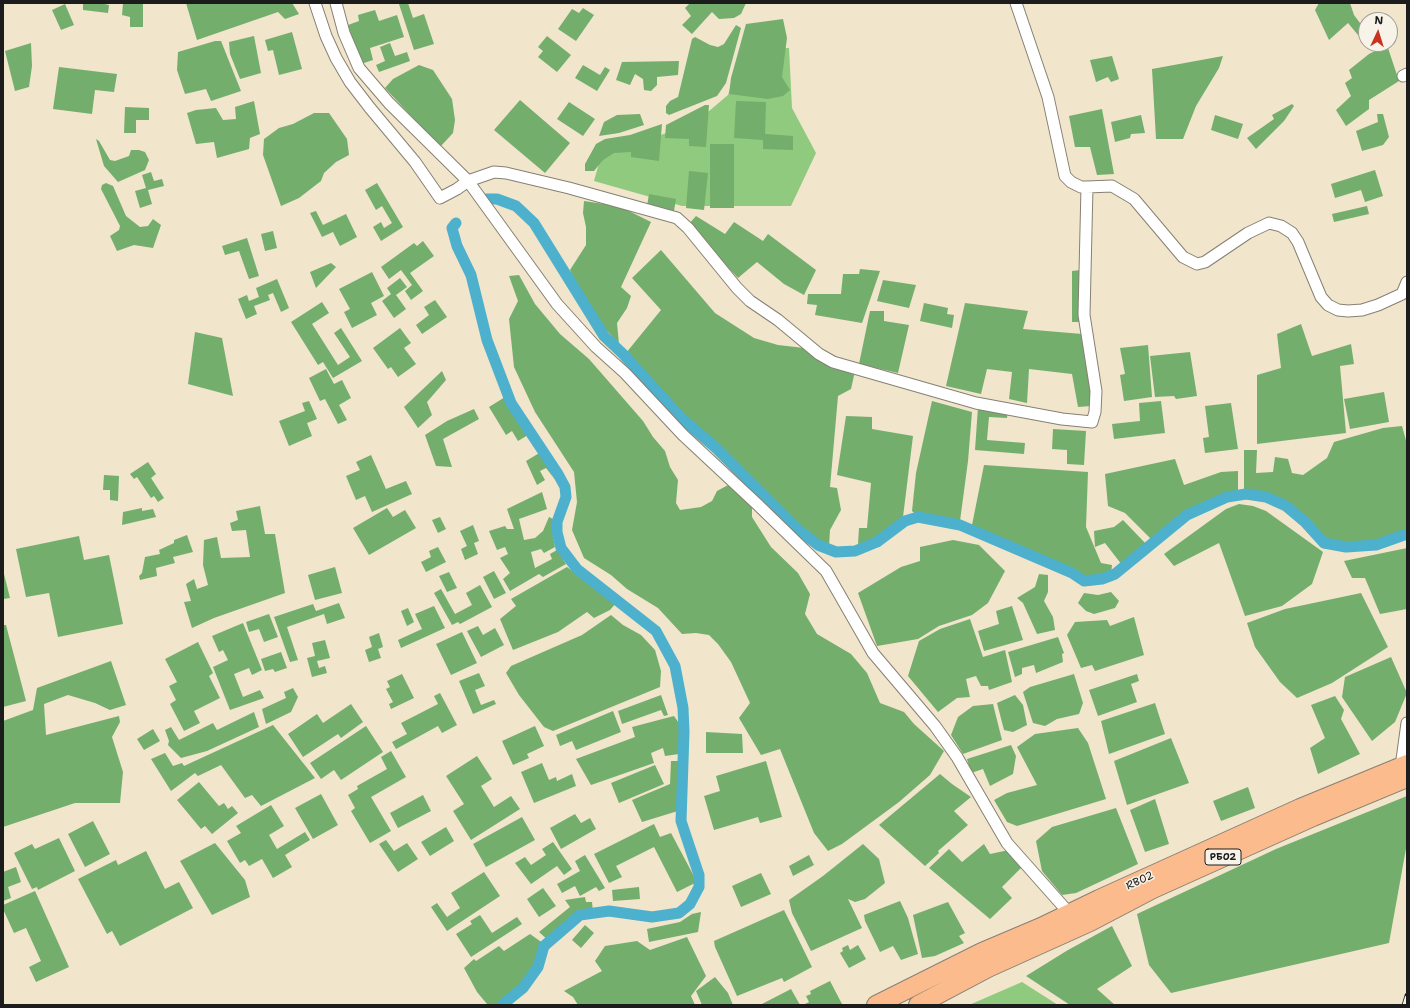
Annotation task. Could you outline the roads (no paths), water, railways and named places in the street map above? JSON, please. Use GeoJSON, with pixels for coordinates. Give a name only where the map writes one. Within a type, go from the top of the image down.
{"type":"FeatureCollection","features":[{"type":"Feature","properties":{"kind":"highway","name":"RB02"},"geometry":{"type":"LineString","coordinates":[[876,1005],[982,952],[1070,914],[1300,808],[1405,770]]}},
{"type":"Feature","properties":{"kind":"highway","name":"RB02"},"geometry":{"type":"LineString","coordinates":[[918,1005],[988,968],[1042,944],[1153,889],[1235,852],[1405,770]]}},
{"type":"Feature","properties":{"kind":"street"},"geometry":{"type":"LineString","coordinates":[[315,3],[326,36],[350,82],[416,162],[440,198],[468,181],[494,172],[506,173],[570,188],[677,218],[688,228],[737,288],[750,301],[778,320],[819,354],[833,362],[976,403],[1062,419],[1092,422],[1096,391],[1084,315],[1087,187]]}},
{"type":"Feature","properties":{"kind":"street"},"geometry":{"type":"LineString","coordinates":[[336,3],[353,57],[370,82],[468,181],[557,304],[596,347],[625,373],[683,435],[826,571],[873,653],[935,726],[957,757],[1008,843],[1070,914]]}},
{"type":"Feature","properties":{"kind":"street"},"geometry":{"type":"LineString","coordinates":[[1016,3],[1048,97],[1066,176],[1071,182],[1081,187],[1112,186],[1134,199],[1183,257],[1197,264],[1205,262],[1248,233],[1269,223],[1281,226],[1292,233],[1298,242],[1321,297],[1328,305],[1338,310],[1362,310],[1378,305],[1402,294],[1407,282]]}},
{"type":"Feature","properties":{"kind":"street"},"geometry":{"type":"LineString","coordinates":[[1405,770],[1407,723]]}},
{"type":"Feature","properties":{"kind":"waterway"},"geometry":{"type":"LineString","coordinates":[[486,199],[497,199],[516,206],[534,223],[604,336],[623,354],[680,417],[716,448],[796,528],[818,545],[836,552],[855,551],[877,542],[905,521],[918,517],[960,525],[1072,573],[1084,581],[1102,579],[1115,574],[1187,515],[1227,497],[1246,494],[1266,497],[1286,506],[1305,522],[1324,543],[1346,547],[1376,545],[1407,534]]}},
{"type":"Feature","properties":{"kind":"waterway"},"geometry":{"type":"LineString","coordinates":[[456,223],[452,228],[457,246],[471,275],[487,340],[511,403],[565,487],[566,497],[557,522],[557,532],[561,548],[577,569],[656,631],[675,666],[683,708],[684,732],[681,821],[699,875],[699,887],[690,904],[679,913],[652,917],[609,911],[580,915],[544,946],[538,967],[523,988],[502,1005]]}},
{"type":"Feature","properties":{"kind":"railway"},"geometry":{"type":"LineString","coordinates":[[1404,1005],[1407,995]]}}]}
